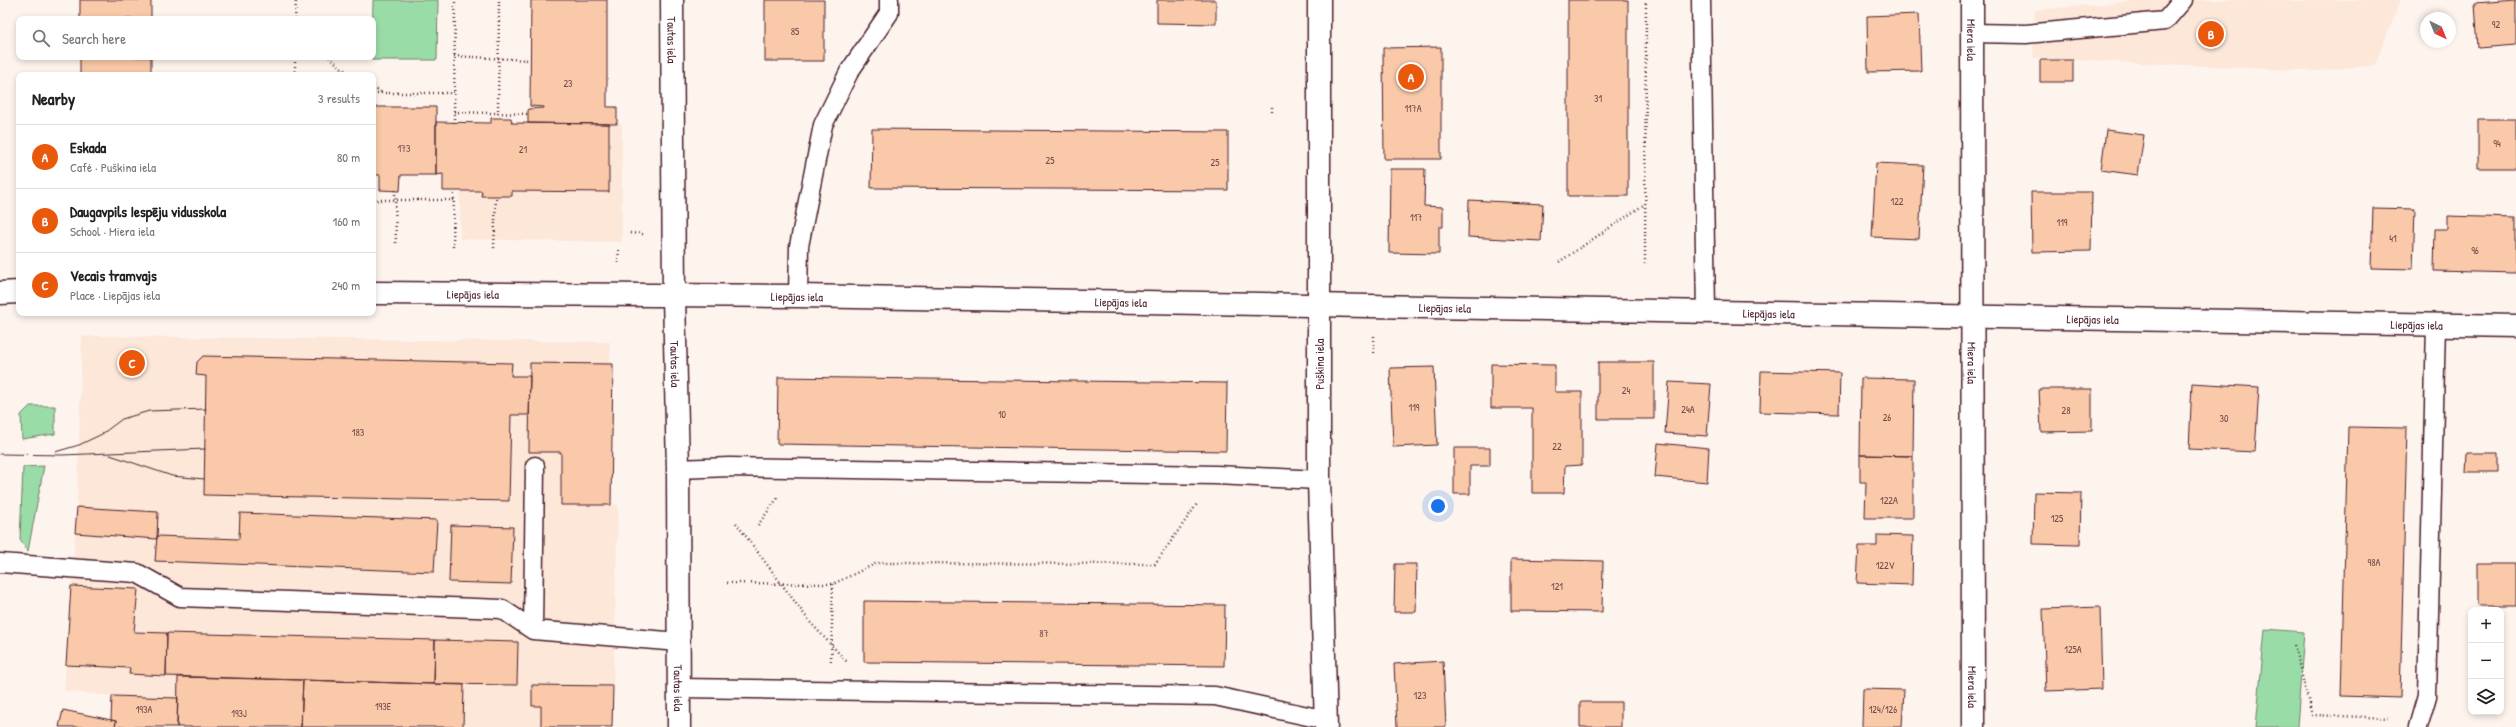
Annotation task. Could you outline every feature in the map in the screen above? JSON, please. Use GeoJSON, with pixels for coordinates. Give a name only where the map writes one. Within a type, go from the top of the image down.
{"type":"FeatureCollection","features":[{"type":"Feature","properties":{"kind":"street","name":"Tautas iela"},"geometry":{"type":"LineString","coordinates":[[672,0],[674,296],[678,469],[679,727]]}},
{"type":"Feature","properties":{"kind":"street","name":"Puškina iela"},"geometry":{"type":"LineString","coordinates":[[1319,0],[1319,480],[1326,723]]}},
{"type":"Feature","properties":{"kind":"street","name":"Miera iela"},"geometry":{"type":"LineString","coordinates":[[1972,0],[1974,317],[1973,727]]}},
{"type":"Feature","properties":{"kind":"street"},"geometry":{"type":"LineString","coordinates":[[0,293],[16,292]]}},
{"type":"Feature","properties":{"kind":"street","name":"Liepājas iela"},"geometry":{"type":"LineString","coordinates":[[376,293],[798,296],[2516,326]]}},
{"type":"Feature","properties":{"kind":"lane"},"geometry":{"type":"LineString","coordinates":[[798,296],[799,246],[823,125],[849,72],[889,13],[889,0]]}},
{"type":"Feature","properties":{"kind":"lane"},"geometry":{"type":"LineString","coordinates":[[1701,0],[1706,312]]}},
{"type":"Feature","properties":{"kind":"lane"},"geometry":{"type":"LineString","coordinates":[[1972,33],[2026,34],[2165,21],[2183,0]]}},
{"type":"Feature","properties":{"kind":"lane"},"geometry":{"type":"LineString","coordinates":[[2419,723],[2427,696],[2436,325]]}},
{"type":"Feature","properties":{"kind":"lane"},"geometry":{"type":"LineString","coordinates":[[533,630],[535,466]]}},
{"type":"Feature","properties":{"kind":"lane"},"geometry":{"type":"LineString","coordinates":[[678,469],[737,467],[1216,475],[1319,480]]}},
{"type":"Feature","properties":{"kind":"lane"},"geometry":{"type":"LineString","coordinates":[[0,563],[137,573],[180,597],[502,609],[533,630],[679,642]]}},
{"type":"Feature","properties":{"kind":"lane"},"geometry":{"type":"LineString","coordinates":[[679,688],[830,689],[1215,696],[1326,723]]}},
{"type":"Feature","properties":{"kind":"path"},"geometry":{"type":"LineString","coordinates":[[295,16],[296,0]]}},
{"type":"Feature","properties":{"kind":"path"},"geometry":{"type":"LineString","coordinates":[[454,123],[455,0]]}},
{"type":"Feature","properties":{"kind":"path"},"geometry":{"type":"LineString","coordinates":[[498,114],[499,0]]}},
{"type":"Feature","properties":{"kind":"path"},"geometry":{"type":"LineString","coordinates":[[1645,264],[1646,0]]}},
{"type":"Feature","properties":{"kind":"path"},"geometry":{"type":"LineString","coordinates":[[454,56],[529,60]]}},
{"type":"Feature","properties":{"kind":"path"},"geometry":{"type":"LineString","coordinates":[[295,60],[295,72]]}},
{"type":"Feature","properties":{"kind":"path"},"geometry":{"type":"LineString","coordinates":[[332,60],[346,72]]}},
{"type":"Feature","properties":{"kind":"path"},"geometry":{"type":"LineString","coordinates":[[376,89],[384,93]]}},
{"type":"Feature","properties":{"kind":"path"},"geometry":{"type":"LineString","coordinates":[[376,93],[454,93]]}},
{"type":"Feature","properties":{"kind":"path"},"geometry":{"type":"LineString","coordinates":[[1272,106],[1272,112]]}},
{"type":"Feature","properties":{"kind":"path"},"geometry":{"type":"LineString","coordinates":[[454,112],[528,114]]}},
{"type":"Feature","properties":{"kind":"path"},"geometry":{"type":"LineString","coordinates":[[395,190],[396,246]]}},
{"type":"Feature","properties":{"kind":"path"},"geometry":{"type":"LineString","coordinates":[[453,247],[454,191]]}},
{"type":"Feature","properties":{"kind":"path"},"geometry":{"type":"LineString","coordinates":[[494,248],[496,196]]}},
{"type":"Feature","properties":{"kind":"path"},"geometry":{"type":"LineString","coordinates":[[376,200],[454,200]]}},
{"type":"Feature","properties":{"kind":"path"},"geometry":{"type":"LineString","coordinates":[[1559,262],[1645,204]]}},
{"type":"Feature","properties":{"kind":"path"},"geometry":{"type":"LineString","coordinates":[[630,233],[644,234]]}},
{"type":"Feature","properties":{"kind":"path"},"geometry":{"type":"LineString","coordinates":[[618,269],[619,248]]}},
{"type":"Feature","properties":{"kind":"path"},"geometry":{"type":"LineString","coordinates":[[1374,332],[1374,354]]}},
{"type":"Feature","properties":{"kind":"path"},"geometry":{"type":"LineString","coordinates":[[736,523],[810,622],[874,690]]}},
{"type":"Feature","properties":{"kind":"path"},"geometry":{"type":"LineString","coordinates":[[727,583],[833,584],[877,563],[1156,564],[1182,525]]}},
{"type":"Feature","properties":{"kind":"path"},"geometry":{"type":"LineString","coordinates":[[830,689],[833,584]]}},
{"type":"Feature","properties":{"kind":"path"},"geometry":{"type":"LineString","coordinates":[[2294,645],[2312,715],[2419,723]]}},
{"type":"Feature","properties":{"kind":"shaded area"},"geometry":{"type":"Polygon","coordinates":[[[2146,0],[2401,0],[2375,65],[2317,71],[2033,58],[2035,10],[2146,0]]]}},
{"type":"Feature","properties":{"kind":"shaded area"},"geometry":{"type":"Polygon","coordinates":[[[528,123],[622,124],[622,242],[460,239],[460,191],[443,191],[443,174],[436,175],[528,123]]]}},
{"type":"Feature","properties":{"kind":"shaded area"},"geometry":{"type":"Polygon","coordinates":[[[82,336],[610,342],[610,364],[613,364],[611,504],[618,505],[612,727],[59,727],[63,710],[111,720],[112,696],[64,691],[77,507],[82,336]]]}},
{"type":"Feature","properties":{"kind":"green space"},"geometry":{"type":"Polygon","coordinates":[[[373,0],[438,0],[437,60],[376,60],[376,16],[373,16],[373,0]]]}},
{"type":"Feature","properties":{"kind":"green space"},"geometry":{"type":"Polygon","coordinates":[[[30,406],[55,406],[55,434],[22,439],[21,415],[30,406]]]}},
{"type":"Feature","properties":{"kind":"green space"},"geometry":{"type":"Polygon","coordinates":[[[44,466],[28,551],[20,540],[23,467],[44,466]]]}},
{"type":"Feature","properties":{"kind":"green space"},"geometry":{"type":"Polygon","coordinates":[[[2265,629],[2304,632],[2297,727],[2256,727],[2265,629]]]}},
{"type":"Feature","properties":{"kind":"building"},"geometry":{"type":"Polygon","coordinates":[[[80,0],[151,0],[151,16],[80,16],[80,0]]]}},
{"type":"Feature","properties":{"kind":"building"},"geometry":{"type":"Polygon","coordinates":[[[531,0],[607,0],[607,107],[617,107],[617,124],[528,123],[528,109],[544,108],[530,106],[531,0]]]}},
{"type":"Feature","properties":{"kind":"building"},"geometry":{"type":"Polygon","coordinates":[[[765,0],[824,0],[824,61],[765,61],[765,0]]]}},
{"type":"Feature","properties":{"kind":"building"},"geometry":{"type":"Polygon","coordinates":[[[1157,0],[1216,0],[1216,24],[1157,23],[1157,0]]]}},
{"type":"Feature","properties":{"kind":"building"},"geometry":{"type":"Polygon","coordinates":[[[1568,0],[1628,0],[1628,196],[1568,196],[1568,0]]]}},
{"type":"Feature","properties":{"kind":"building"},"geometry":{"type":"Polygon","coordinates":[[[2516,0],[2516,45],[2478,48],[2475,3],[2516,0]]]}},
{"type":"Feature","properties":{"kind":"building"},"geometry":{"type":"Polygon","coordinates":[[[1919,14],[1921,71],[1868,72],[1867,16],[1919,14]]]}},
{"type":"Feature","properties":{"kind":"building"},"geometry":{"type":"Polygon","coordinates":[[[1441,47],[1441,159],[1384,159],[1383,48],[1441,47]]]}},
{"type":"Feature","properties":{"kind":"building"},"geometry":{"type":"Polygon","coordinates":[[[80,60],[151,60],[151,72],[80,72],[80,60]]]}},
{"type":"Feature","properties":{"kind":"building"},"geometry":{"type":"Polygon","coordinates":[[[2040,60],[2073,60],[2073,82],[2040,82],[2040,60]]]}},
{"type":"Feature","properties":{"kind":"building"},"geometry":{"type":"Polygon","coordinates":[[[376,107],[436,107],[436,175],[401,175],[400,191],[380,190],[380,175],[376,175],[376,107]]]}},
{"type":"Feature","properties":{"kind":"building"},"geometry":{"type":"Polygon","coordinates":[[[491,118],[511,118],[512,123],[609,124],[609,192],[512,191],[512,196],[481,196],[482,191],[443,191],[443,174],[436,175],[436,122],[491,123],[491,118]]]}},
{"type":"Feature","properties":{"kind":"building"},"geometry":{"type":"Polygon","coordinates":[[[2478,119],[2516,119],[2516,168],[2478,168],[2478,119]]]}},
{"type":"Feature","properties":{"kind":"building"},"geometry":{"type":"Polygon","coordinates":[[[872,129],[1228,132],[1228,190],[871,188],[872,129]]]}},
{"type":"Feature","properties":{"kind":"building"},"geometry":{"type":"Polygon","coordinates":[[[2106,130],[2144,135],[2138,175],[2101,170],[2106,130]]]}},
{"type":"Feature","properties":{"kind":"building"},"geometry":{"type":"Polygon","coordinates":[[[1876,163],[1923,165],[1919,239],[1872,237],[1876,163]]]}},
{"type":"Feature","properties":{"kind":"building"},"geometry":{"type":"Polygon","coordinates":[[[1390,169],[1425,169],[1424,206],[1443,207],[1443,227],[1439,227],[1439,254],[1389,253],[1390,169]]]}},
{"type":"Feature","properties":{"kind":"building"},"geometry":{"type":"Polygon","coordinates":[[[2031,192],[2092,192],[2091,251],[2032,252],[2031,192]]]}},
{"type":"Feature","properties":{"kind":"building"},"geometry":{"type":"Polygon","coordinates":[[[1469,200],[1543,204],[1541,241],[1468,237],[1469,200]]]}},
{"type":"Feature","properties":{"kind":"building"},"geometry":{"type":"Polygon","coordinates":[[[2373,208],[2415,209],[2413,269],[2371,268],[2373,208]]]}},
{"type":"Feature","properties":{"kind":"building"},"geometry":{"type":"Polygon","coordinates":[[[2447,216],[2516,218],[2516,273],[2434,271],[2435,229],[2447,229],[2447,216]]]}},
{"type":"Feature","properties":{"kind":"building"},"geometry":{"type":"Polygon","coordinates":[[[203,356],[512,363],[511,376],[530,376],[529,415],[511,415],[509,501],[204,495],[206,376],[196,375],[197,362],[203,356]]]}},
{"type":"Feature","properties":{"kind":"building"},"geometry":{"type":"Polygon","coordinates":[[[1598,362],[1654,362],[1654,419],[1598,419],[1598,362]]]}},
{"type":"Feature","properties":{"kind":"building"},"geometry":{"type":"Polygon","coordinates":[[[530,363],[613,364],[611,505],[561,505],[561,452],[529,452],[530,363]]]}},
{"type":"Feature","properties":{"kind":"building"},"geometry":{"type":"Polygon","coordinates":[[[1491,364],[1555,365],[1555,392],[1582,392],[1582,465],[1565,466],[1564,493],[1532,493],[1532,408],[1491,408],[1491,364]]]}},
{"type":"Feature","properties":{"kind":"building"},"geometry":{"type":"Polygon","coordinates":[[[1434,367],[1437,445],[1393,447],[1390,368],[1434,367]]]}},
{"type":"Feature","properties":{"kind":"building"},"geometry":{"type":"Polygon","coordinates":[[[1761,371],[1840,373],[1839,414],[1760,412],[1761,371]]]}},
{"type":"Feature","properties":{"kind":"building"},"geometry":{"type":"Polygon","coordinates":[[[778,377],[1227,383],[1226,451],[777,444],[778,377]]]}},
{"type":"Feature","properties":{"kind":"building"},"geometry":{"type":"Polygon","coordinates":[[[1861,378],[1914,379],[1913,456],[1860,455],[1861,378]]]}},
{"type":"Feature","properties":{"kind":"building"},"geometry":{"type":"Polygon","coordinates":[[[1669,382],[1711,384],[1707,436],[1665,433],[1669,382]]]}},
{"type":"Feature","properties":{"kind":"building"},"geometry":{"type":"Polygon","coordinates":[[[2192,383],[2259,387],[2255,452],[2189,449],[2192,383]]]}},
{"type":"Feature","properties":{"kind":"building"},"geometry":{"type":"Polygon","coordinates":[[[2039,389],[2092,389],[2092,431],[2041,432],[2039,389]]]}},
{"type":"Feature","properties":{"kind":"building"},"geometry":{"type":"Polygon","coordinates":[[[2348,427],[2407,428],[2400,698],[2341,696],[2348,427]]]}},
{"type":"Feature","properties":{"kind":"building"},"geometry":{"type":"Polygon","coordinates":[[[1658,443],[1709,448],[1707,482],[1655,477],[1658,443]]]}},
{"type":"Feature","properties":{"kind":"building"},"geometry":{"type":"Polygon","coordinates":[[[1454,448],[1490,448],[1490,466],[1470,466],[1470,494],[1454,494],[1454,448]]]}},
{"type":"Feature","properties":{"kind":"building"},"geometry":{"type":"Polygon","coordinates":[[[2467,453],[2498,453],[2498,472],[2466,472],[2467,453]]]}},
{"type":"Feature","properties":{"kind":"building"},"geometry":{"type":"Polygon","coordinates":[[[1860,455],[1913,456],[1913,518],[1865,518],[1866,482],[1860,482],[1860,455]]]}},
{"type":"Feature","properties":{"kind":"building"},"geometry":{"type":"Polygon","coordinates":[[[2034,492],[2081,493],[2080,545],[2033,544],[2034,492]]]}},
{"type":"Feature","properties":{"kind":"building"},"geometry":{"type":"Polygon","coordinates":[[[77,507],[158,512],[157,539],[75,533],[77,507]]]}},
{"type":"Feature","properties":{"kind":"building"},"geometry":{"type":"Polygon","coordinates":[[[240,513],[437,520],[434,572],[155,561],[157,536],[239,539],[240,513]]]}},
{"type":"Feature","properties":{"kind":"building"},"geometry":{"type":"Polygon","coordinates":[[[451,525],[513,527],[511,584],[449,582],[451,525]]]}},
{"type":"Feature","properties":{"kind":"building"},"geometry":{"type":"Polygon","coordinates":[[[1877,535],[1913,536],[1912,585],[1857,583],[1859,546],[1877,546],[1877,535]]]}},
{"type":"Feature","properties":{"kind":"building"},"geometry":{"type":"Polygon","coordinates":[[[1511,559],[1603,561],[1602,612],[1511,611],[1511,559]]]}},
{"type":"Feature","properties":{"kind":"building"},"geometry":{"type":"Polygon","coordinates":[[[1395,564],[1417,564],[1416,612],[1394,612],[1395,564]]]}},
{"type":"Feature","properties":{"kind":"building"},"geometry":{"type":"Polygon","coordinates":[[[2478,564],[2516,564],[2516,605],[2478,605],[2478,564]]]}},
{"type":"Feature","properties":{"kind":"building"},"geometry":{"type":"Polygon","coordinates":[[[71,586],[138,589],[134,632],[167,633],[166,676],[129,674],[130,668],[66,665],[71,586]]]}},
{"type":"Feature","properties":{"kind":"building"},"geometry":{"type":"Polygon","coordinates":[[[864,601],[1225,605],[1224,666],[864,662],[864,601]]]}},
{"type":"Feature","properties":{"kind":"building"},"geometry":{"type":"Polygon","coordinates":[[[2100,607],[2102,689],[2046,691],[2043,609],[2100,607]]]}},
{"type":"Feature","properties":{"kind":"building"},"geometry":{"type":"Polygon","coordinates":[[[167,633],[435,640],[434,684],[166,676],[167,633]]]}},
{"type":"Feature","properties":{"kind":"building"},"geometry":{"type":"Polygon","coordinates":[[[435,640],[518,642],[517,685],[434,684],[435,640]]]}},
{"type":"Feature","properties":{"kind":"building"},"geometry":{"type":"Polygon","coordinates":[[[1443,661],[1446,727],[1397,727],[1394,664],[1443,661]]]}},
{"type":"Feature","properties":{"kind":"building"},"geometry":{"type":"Polygon","coordinates":[[[178,677],[303,680],[301,727],[177,727],[178,677]]]}},
{"type":"Feature","properties":{"kind":"building"},"geometry":{"type":"Polygon","coordinates":[[[303,680],[464,685],[463,727],[301,727],[303,680]]]}},
{"type":"Feature","properties":{"kind":"building"},"geometry":{"type":"Polygon","coordinates":[[[532,685],[613,686],[612,727],[541,727],[541,706],[532,706],[532,685]]]}},
{"type":"Feature","properties":{"kind":"building"},"geometry":{"type":"Polygon","coordinates":[[[1863,689],[1904,690],[1902,727],[1862,727],[1863,689]]]}},
{"type":"Feature","properties":{"kind":"building"},"geometry":{"type":"Polygon","coordinates":[[[112,696],[178,698],[177,727],[115,727],[116,721],[111,720],[112,696]]]}},
{"type":"Feature","properties":{"kind":"building"},"geometry":{"type":"Polygon","coordinates":[[[1580,702],[1621,702],[1621,727],[1580,727],[1580,702]]]}},
{"type":"Feature","properties":{"kind":"building"},"geometry":{"type":"Polygon","coordinates":[[[63,710],[116,721],[115,727],[59,727],[63,710]]]}},
{"type":"Feature","properties":{"kind":"tram line"},"geometry":{"type":"LineString","coordinates":[[55,452],[79,445],[102,434],[122,419],[149,411],[206,409]]}},
{"type":"Feature","properties":{"kind":"tram line"},"geometry":{"type":"LineString","coordinates":[[0,454],[63,455],[205,449]]}},
{"type":"Feature","properties":{"kind":"tram line"},"geometry":{"type":"LineString","coordinates":[[110,455],[172,476],[204,479]]}},
{"type":"Feature","properties":{"kind":"place","name":"Daugavpils Iespēju vidusskola"},"geometry":{"type":"Point","coordinates":[2211,34]}},
{"type":"Feature","properties":{"kind":"place","name":"Eskada"},"geometry":{"type":"Point","coordinates":[1411,77]}},
{"type":"Feature","properties":{"kind":"place","name":"Vecais tramvajs"},"geometry":{"type":"Point","coordinates":[132,363]}}]}
